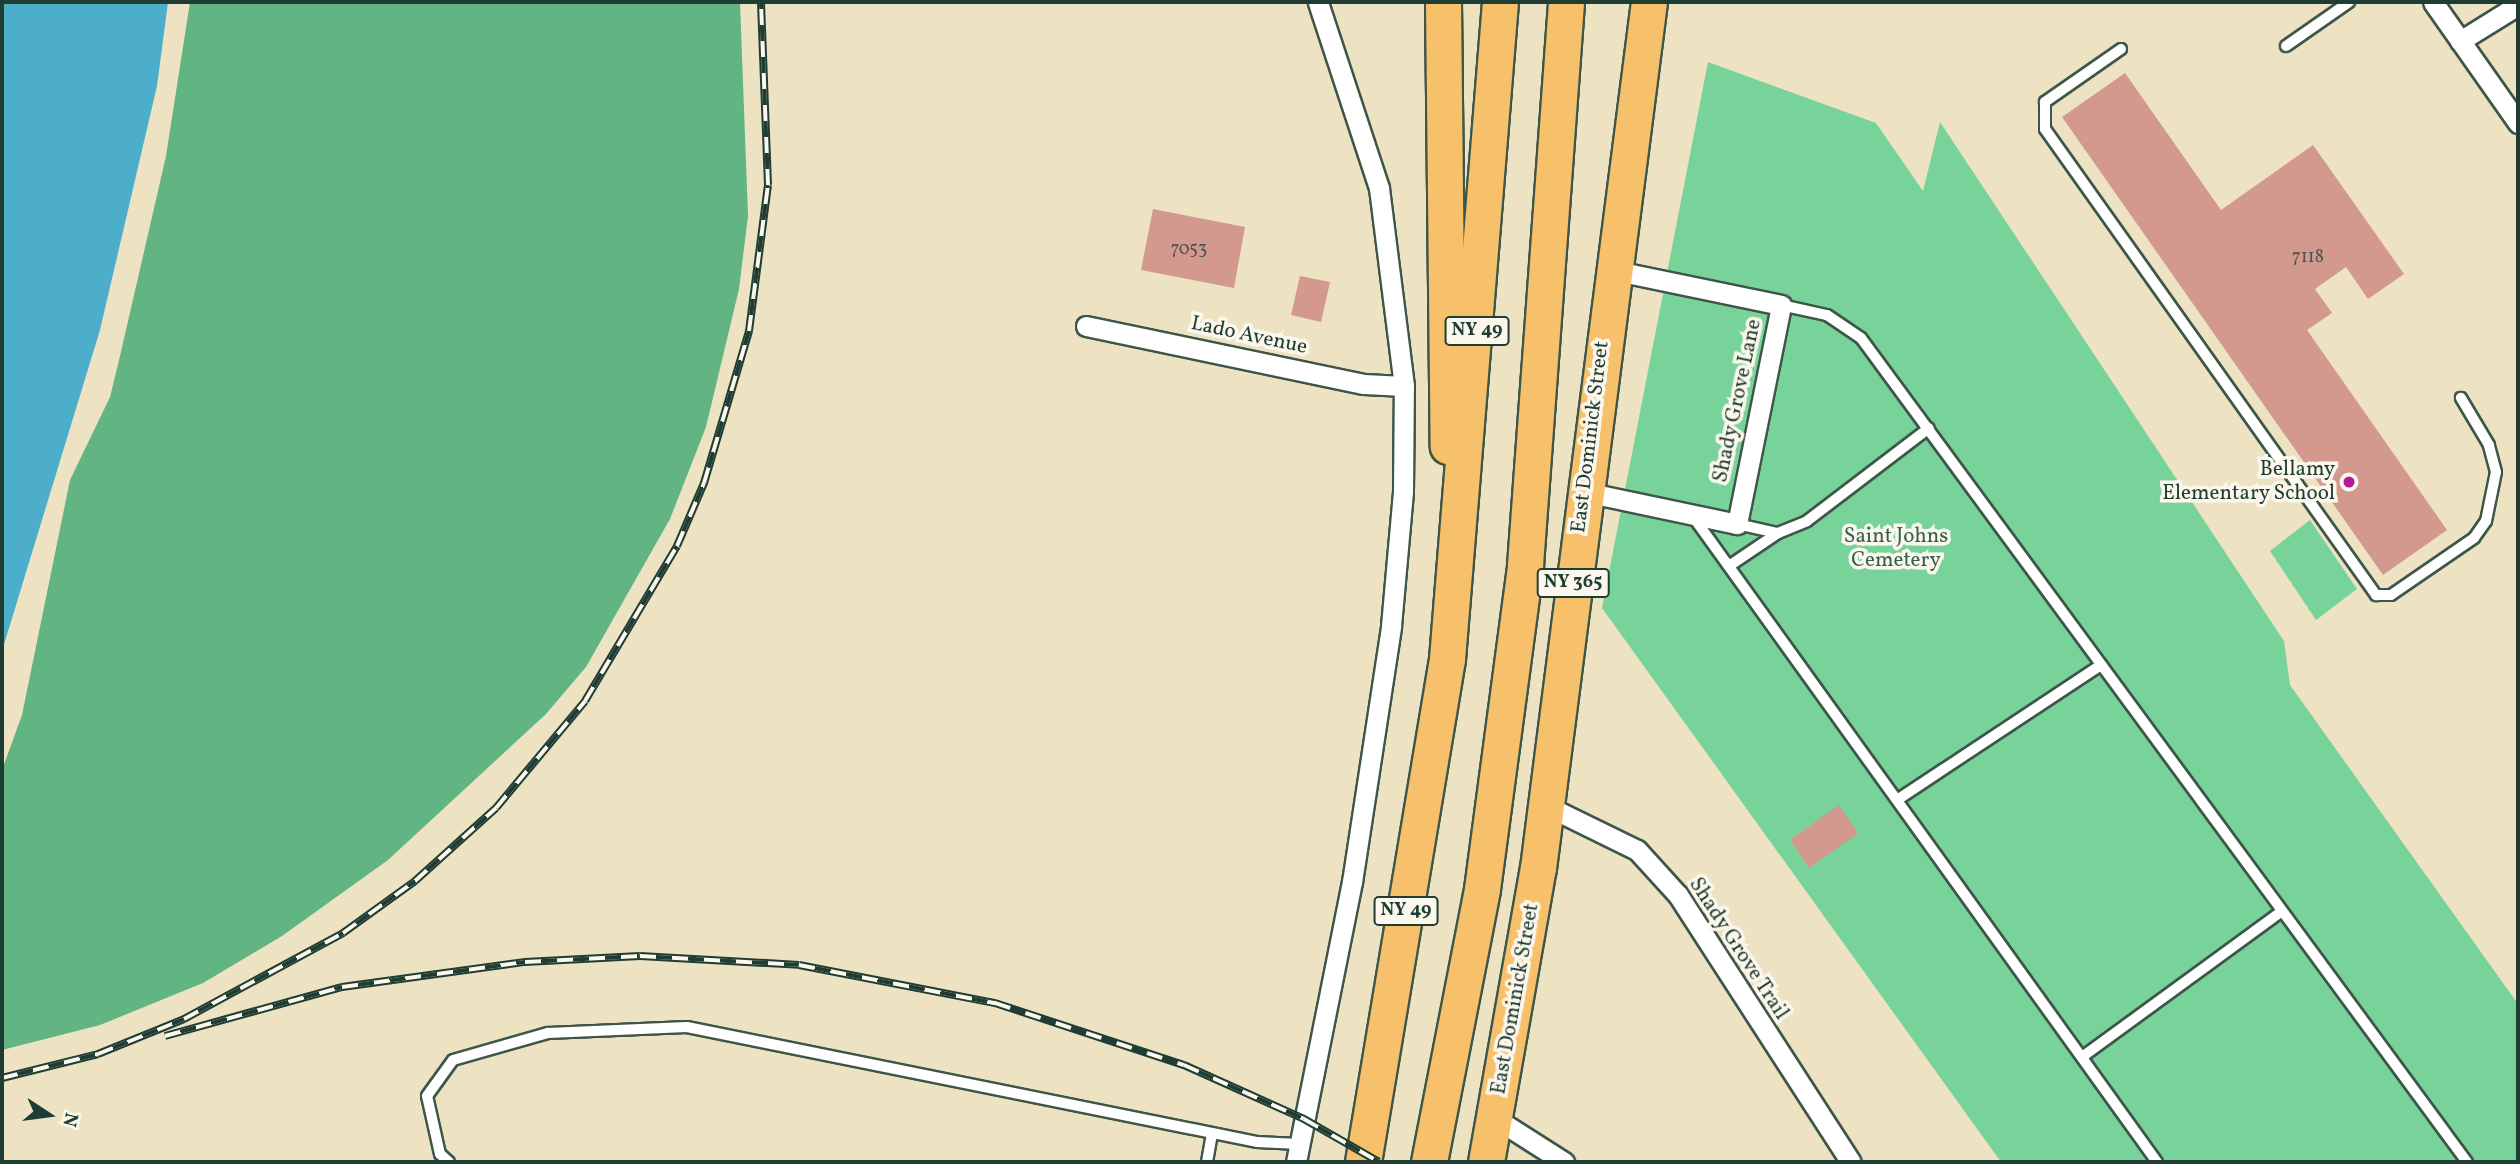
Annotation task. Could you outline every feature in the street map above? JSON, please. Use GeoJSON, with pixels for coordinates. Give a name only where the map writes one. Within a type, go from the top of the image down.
{"type":"FeatureCollection","features":[{"type":"Feature","properties":{"kind":"highway"},"geometry":{"type":"LineString","coordinates":[[1443,2],[1447,659]]}},
{"type":"Feature","properties":{"kind":"highway","name":"NY 49"},"geometry":{"type":"LineString","coordinates":[[1363,1162],[1447,659],[1500,2]]}},
{"type":"Feature","properties":{"kind":"highway"},"geometry":{"type":"LineString","coordinates":[[1429,1162],[1482,889],[1525,565],[1566,2]]}},
{"type":"Feature","properties":{"kind":"highway","name":"East Dominick Street"},"geometry":{"type":"LineString","coordinates":[[1486,1162],[1545,805],[1612,270],[1649,2]]}},
{"type":"Feature","properties":{"kind":"street"},"geometry":{"type":"LineString","coordinates":[[1297,1153],[1352,882],[1391,626],[1404,386],[1380,188],[1318,2]]}},
{"type":"Feature","properties":{"kind":"street"},"geometry":{"type":"LineString","coordinates":[[2433,2],[2518,123]]}},
{"type":"Feature","properties":{"kind":"street"},"geometry":{"type":"LineString","coordinates":[[2460,41],[2518,5]]}},
{"type":"Feature","properties":{"kind":"street","name":"Shady Grove Lane"},"geometry":{"type":"LineString","coordinates":[[1612,270],[1781,305],[1737,524]]}},
{"type":"Feature","properties":{"kind":"street","name":"Lado Avenue"},"geometry":{"type":"LineString","coordinates":[[1086,326],[1364,384],[1404,386]]}},
{"type":"Feature","properties":{"kind":"street"},"geometry":{"type":"LineString","coordinates":[[1585,492],[1737,524]]}},
{"type":"Feature","properties":{"kind":"street","name":"Shady Grove Trail"},"geometry":{"type":"LineString","coordinates":[[1545,805],[1628,844],[1678,895],[1851,1162]]}},
{"type":"Feature","properties":{"kind":"street"},"geometry":{"type":"LineString","coordinates":[[1495,1118],[1564,1162]]}},
{"type":"Feature","properties":{"kind":"lane"},"geometry":{"type":"LineString","coordinates":[[2286,46],[2349,2]]}},
{"type":"Feature","properties":{"kind":"lane"},"geometry":{"type":"LineString","coordinates":[[2121,49],[2045,102],[2045,129],[2376,595],[2391,595],[2474,538],[2486,521],[2496,472],[2489,445],[2461,398]]}},
{"type":"Feature","properties":{"kind":"lane"},"geometry":{"type":"LineString","coordinates":[[1781,305],[1849,327],[1929,428],[2278,914],[2467,1162]]}},
{"type":"Feature","properties":{"kind":"lane"},"geometry":{"type":"LineString","coordinates":[[1729,566],[1777,533],[1839,502],[1929,428]]}},
{"type":"Feature","properties":{"kind":"lane"},"geometry":{"type":"LineString","coordinates":[[1692,516],[2157,1162]]}},
{"type":"Feature","properties":{"kind":"lane"},"geometry":{"type":"LineString","coordinates":[[1737,524],[1777,533]]}},
{"type":"Feature","properties":{"kind":"lane"},"geometry":{"type":"LineString","coordinates":[[1897,800],[2101,665]]}},
{"type":"Feature","properties":{"kind":"lane"},"geometry":{"type":"LineString","coordinates":[[2082,1057],[2278,914]]}},
{"type":"Feature","properties":{"kind":"lane"},"geometry":{"type":"LineString","coordinates":[[449,1162],[440,1154],[427,1096],[453,1059],[548,1033],[673,1028],[1212,1133],[1297,1153]]}},
{"type":"Feature","properties":{"kind":"lane"},"geometry":{"type":"LineString","coordinates":[[1208,1162],[1212,1133]]}},
{"type":"Feature","properties":{"kind":"green space"},"geometry":{"type":"Polygon","coordinates":[[[190,2],[740,2],[748,216],[739,289],[706,427],[670,519],[586,667],[546,714],[388,860],[282,936],[203,983],[100,1025],[2,1050],[2,770],[22,715],[70,480],[110,397],[166,156],[190,2]]]}},
{"type":"Feature","properties":{"kind":"green space","name":"Saint Johns Cemetery"},"geometry":{"type":"Polygon","coordinates":[[[1708,62],[1876,123],[1923,191],[1940,122],[2284,641],[2290,685],[2518,1004],[2518,1162],[2001,1162],[1602,608],[1708,62]]]}},
{"type":"Feature","properties":{"kind":"green space"},"geometry":{"type":"Polygon","coordinates":[[[2310,520],[2357,589],[2316,620],[2270,551],[2310,520]]]}},
{"type":"Feature","properties":{"kind":"water"},"geometry":{"type":"Polygon","coordinates":[[[2,2],[168,2],[157,86],[100,330],[2,651],[2,2]]]}},
{"type":"Feature","properties":{"kind":"building"},"geometry":{"type":"Polygon","coordinates":[[[2125,73],[2221,210],[2313,145],[2404,274],[2368,299],[2346,267],[2315,289],[2332,313],[2307,330],[2447,530],[2383,575],[2062,117],[2125,73]]]}},
{"type":"Feature","properties":{"kind":"building"},"geometry":{"type":"Polygon","coordinates":[[[1153,209],[1245,227],[1234,288],[1141,270],[1153,209]]]}},
{"type":"Feature","properties":{"kind":"building"},"geometry":{"type":"Polygon","coordinates":[[[1300,276],[1330,282],[1321,322],[1291,315],[1300,276]]]}},
{"type":"Feature","properties":{"kind":"building"},"geometry":{"type":"Polygon","coordinates":[[[1839,805],[1858,833],[1809,868],[1790,840],[1839,805]]]}},
{"type":"Feature","properties":{"kind":"railway"},"geometry":{"type":"LineString","coordinates":[[2,1078],[98,1054],[184,1019],[343,933],[415,881],[496,808],[585,701],[677,546],[704,483],[749,331],[768,185],[761,2]]}},
{"type":"Feature","properties":{"kind":"railway"},"geometry":{"type":"LineString","coordinates":[[165,1036],[342,987],[525,962],[640,956],[799,965],[995,1003],[1184,1065],[1304,1119],[1379,1162]]}},
{"type":"Feature","properties":{"kind":"place","name":"Bellamy Elementary School"},"geometry":{"type":"Point","coordinates":[2349,482]}}]}
